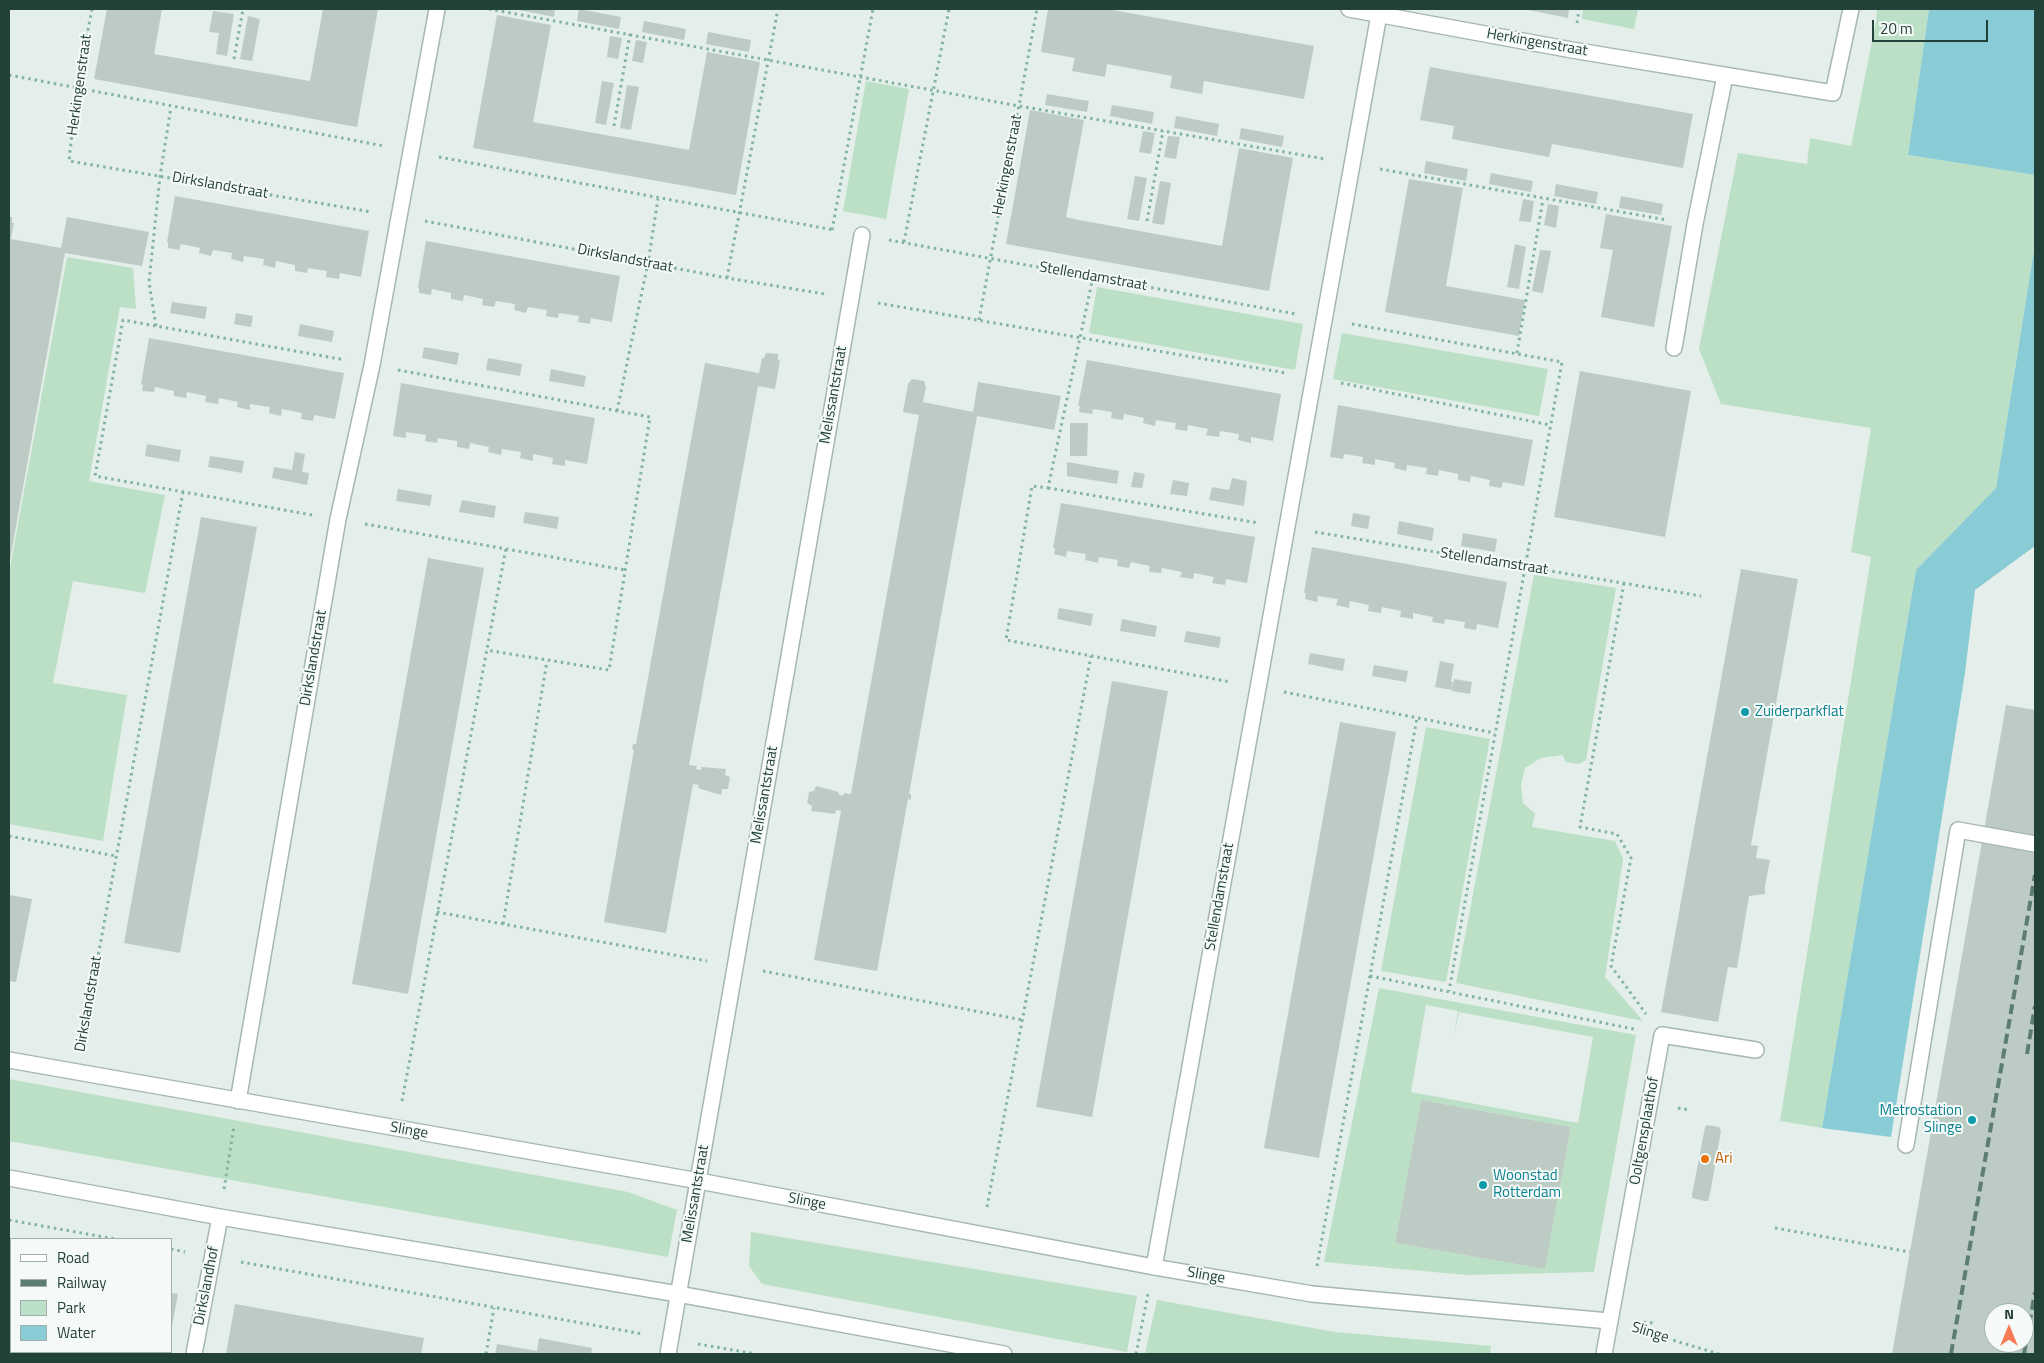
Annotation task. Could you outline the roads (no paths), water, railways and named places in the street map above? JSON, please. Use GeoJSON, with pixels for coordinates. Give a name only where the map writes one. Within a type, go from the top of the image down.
{"type":"FeatureCollection","features":[{"type":"Feature","properties":{"kind":"street","name":"Dirkslandstraat"},"geometry":{"type":"LineString","coordinates":[[238,1101],[338,519],[372,365],[437,9]]}},
{"type":"Feature","properties":{"kind":"street","name":"Herkingenstraat"},"geometry":{"type":"LineString","coordinates":[[1349,9],[1380,12],[1725,76],[1833,93],[1850,9]]}},
{"type":"Feature","properties":{"kind":"street","name":"Stellendamstraat"},"geometry":{"type":"LineString","coordinates":[[1154,1267],[1380,12]]}},
{"type":"Feature","properties":{"kind":"street"},"geometry":{"type":"LineString","coordinates":[[1674,348],[1695,224],[1725,76]]}},
{"type":"Feature","properties":{"kind":"street","name":"Melissantstraat"},"geometry":{"type":"LineString","coordinates":[[669,1347],[862,235]]}},
{"type":"Feature","properties":{"kind":"street"},"geometry":{"type":"LineString","coordinates":[[1906,1145],[1958,830],[2035,844]]}},
{"type":"Feature","properties":{"kind":"street","name":"Ooltgensplaathof"},"geometry":{"type":"LineString","coordinates":[[1609,1321],[1662,1035],[1756,1050]]}},
{"type":"Feature","properties":{"kind":"street","name":"Slinge"},"geometry":{"type":"LineString","coordinates":[[9,1060],[698,1182],[1154,1267],[1312,1294],[1609,1321],[1604,1354]]}},
{"type":"Feature","properties":{"kind":"street"},"geometry":{"type":"LineString","coordinates":[[9,1178],[220,1217],[678,1294],[1004,1354]]}},
{"type":"Feature","properties":{"kind":"street","name":"Dirkslandhof"},"geometry":{"type":"LineString","coordinates":[[194,1354],[220,1217]]}},
{"type":"Feature","properties":{"kind":"water"},"geometry":{"type":"Polygon","coordinates":[[[1929,9],[2035,9],[2035,175],[1908,155],[1929,9]]]}},
{"type":"Feature","properties":{"kind":"water"},"geometry":{"type":"Polygon","coordinates":[[[2035,244],[2035,546],[1975,590],[1965,673],[1891,1137],[1822,1128],[1916,570],[1996,488],[2035,244]]]}},
{"type":"Feature","properties":{"kind":"railway"},"geometry":{"type":"LineString","coordinates":[[1951,1354],[2035,875]]}},
{"type":"Feature","properties":{"kind":"railway"},"geometry":{"type":"LineString","coordinates":[[2027,1054],[2035,1006]]}},
{"type":"Feature","properties":{"kind":"railway"},"geometry":{"type":"LineString","coordinates":[[2024,1354],[2035,1292]]}},
{"type":"Feature","properties":{"kind":"place","name":"Zuiderparkflat"},"geometry":{"type":"Point","coordinates":[1745,712]}},
{"type":"Feature","properties":{"kind":"place","name":"Metrostation Slinge"},"geometry":{"type":"Point","coordinates":[1972,1120]}},
{"type":"Feature","properties":{"kind":"place","name":"Ari"},"geometry":{"type":"Point","coordinates":[1705,1159]}},
{"type":"Feature","properties":{"kind":"place","name":"Woonstad Rotterdam"},"geometry":{"type":"Point","coordinates":[1483,1185]}}]}
